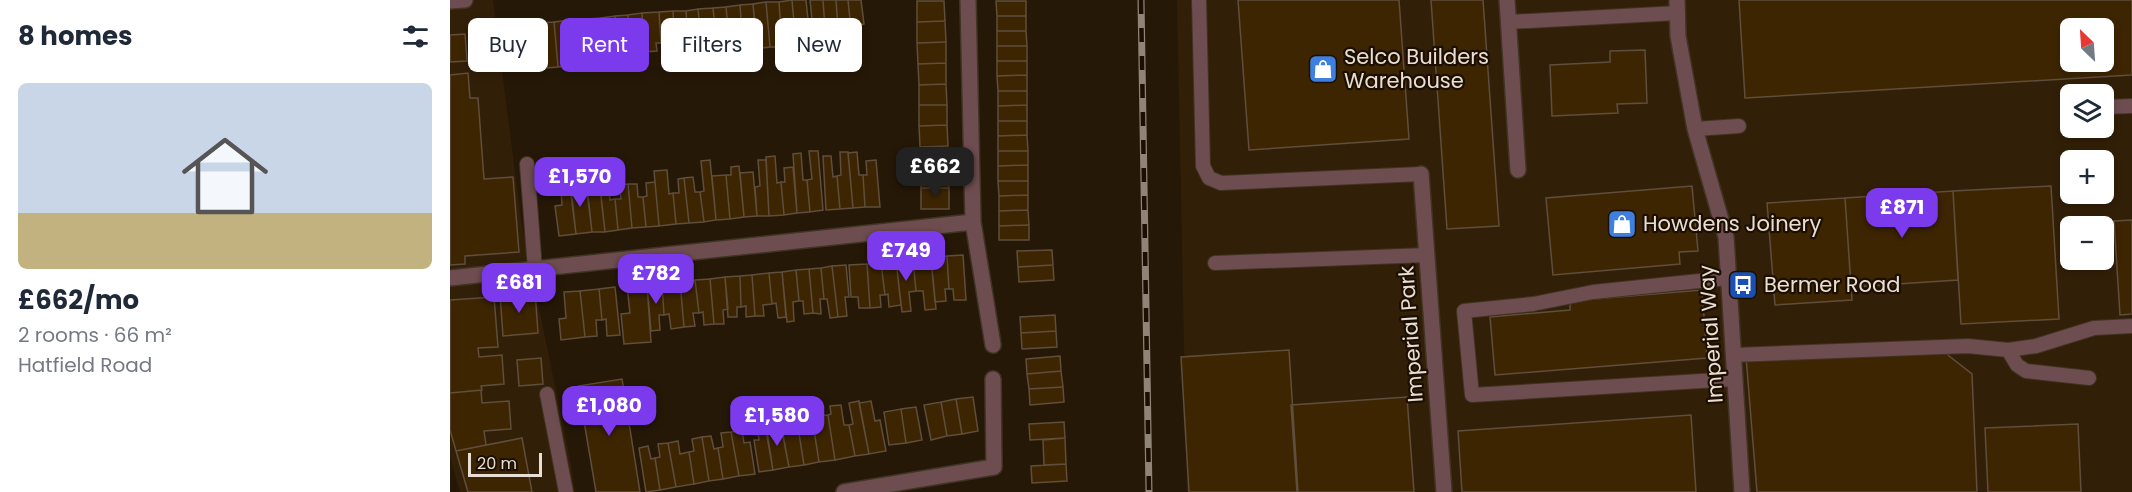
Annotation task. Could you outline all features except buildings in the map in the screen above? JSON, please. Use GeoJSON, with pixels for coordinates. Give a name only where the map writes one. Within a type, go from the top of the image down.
{"type":"FeatureCollection","features":[{"type":"Feature","properties":{"kind":"street"},"geometry":{"type":"LineString","coordinates":[[450,1],[465,0]]}},
{"type":"Feature","properties":{"kind":"street"},"geometry":{"type":"LineString","coordinates":[[968,0],[973,222],[993,345]]}},
{"type":"Feature","properties":{"kind":"street"},"geometry":{"type":"LineString","coordinates":[[1508,0],[1518,170]]}},
{"type":"Feature","properties":{"kind":"street","name":"Imperial Way"},"geometry":{"type":"LineString","coordinates":[[1678,7],[1678,36],[1695,129],[1726,237],[1742,492]]}},
{"type":"Feature","properties":{"kind":"street","name":"Imperial Park"},"geometry":{"type":"LineString","coordinates":[[1421,174],[1444,492]]}},
{"type":"Feature","properties":{"kind":"street"},"geometry":{"type":"LineString","coordinates":[[450,278],[973,222]]}},
{"type":"Feature","properties":{"kind":"street"},"geometry":{"type":"LineString","coordinates":[[844,492],[994,467],[993,379]]}},
{"type":"Feature","properties":{"kind":"lane"},"geometry":{"type":"LineString","coordinates":[[1199,0],[1203,166],[1209,178],[1221,183],[1421,174]]}},
{"type":"Feature","properties":{"kind":"lane"},"geometry":{"type":"LineString","coordinates":[[1509,22],[1678,7]]}},
{"type":"Feature","properties":{"kind":"lane"},"geometry":{"type":"LineString","coordinates":[[2114,107],[2132,106]]}},
{"type":"Feature","properties":{"kind":"lane"},"geometry":{"type":"LineString","coordinates":[[1695,129],[1739,126]]}},
{"type":"Feature","properties":{"kind":"lane"},"geometry":{"type":"LineString","coordinates":[[527,164],[535,270]]}},
{"type":"Feature","properties":{"kind":"lane"},"geometry":{"type":"LineString","coordinates":[[1215,263],[1427,255]]}},
{"type":"Feature","properties":{"kind":"lane"},"geometry":{"type":"LineString","coordinates":[[1728,278],[1593,292],[1533,304],[1464,312],[1472,394],[1734,379]]}},
{"type":"Feature","properties":{"kind":"lane"},"geometry":{"type":"LineString","coordinates":[[1733,355],[1968,346],[2008,350],[2036,346],[2094,328],[2132,326]]}},
{"type":"Feature","properties":{"kind":"lane"},"geometry":{"type":"LineString","coordinates":[[2008,350],[2017,365],[2026,371],[2089,378]]}},
{"type":"Feature","properties":{"kind":"lane"},"geometry":{"type":"LineString","coordinates":[[546,394],[566,492]]}},
{"type":"Feature","properties":{"kind":"shaded area"},"geometry":{"type":"Polygon","coordinates":[[[450,0],[493,0],[495,18],[468,18],[468,72],[502,72],[522,226],[575,492],[460,492],[450,457],[450,0]]]}},
{"type":"Feature","properties":{"kind":"shaded area"},"geometry":{"type":"Polygon","coordinates":[[[1177,0],[2132,0],[2132,492],[1187,492],[1177,0]]]}},
{"type":"Feature","properties":{"kind":"railway"},"geometry":{"type":"LineString","coordinates":[[1141,0],[1149,492]]}},
{"type":"Feature","properties":{"kind":"place","name":"Selco Builders Warehouse"},"geometry":{"type":"Point","coordinates":[1323,69]}},
{"type":"Feature","properties":{"kind":"place","name":"Howdens Joinery"},"geometry":{"type":"Point","coordinates":[1622,224]}},
{"type":"Feature","properties":{"kind":"place","name":"Bermer Road"},"geometry":{"type":"Point","coordinates":[1743,285]}}]}
